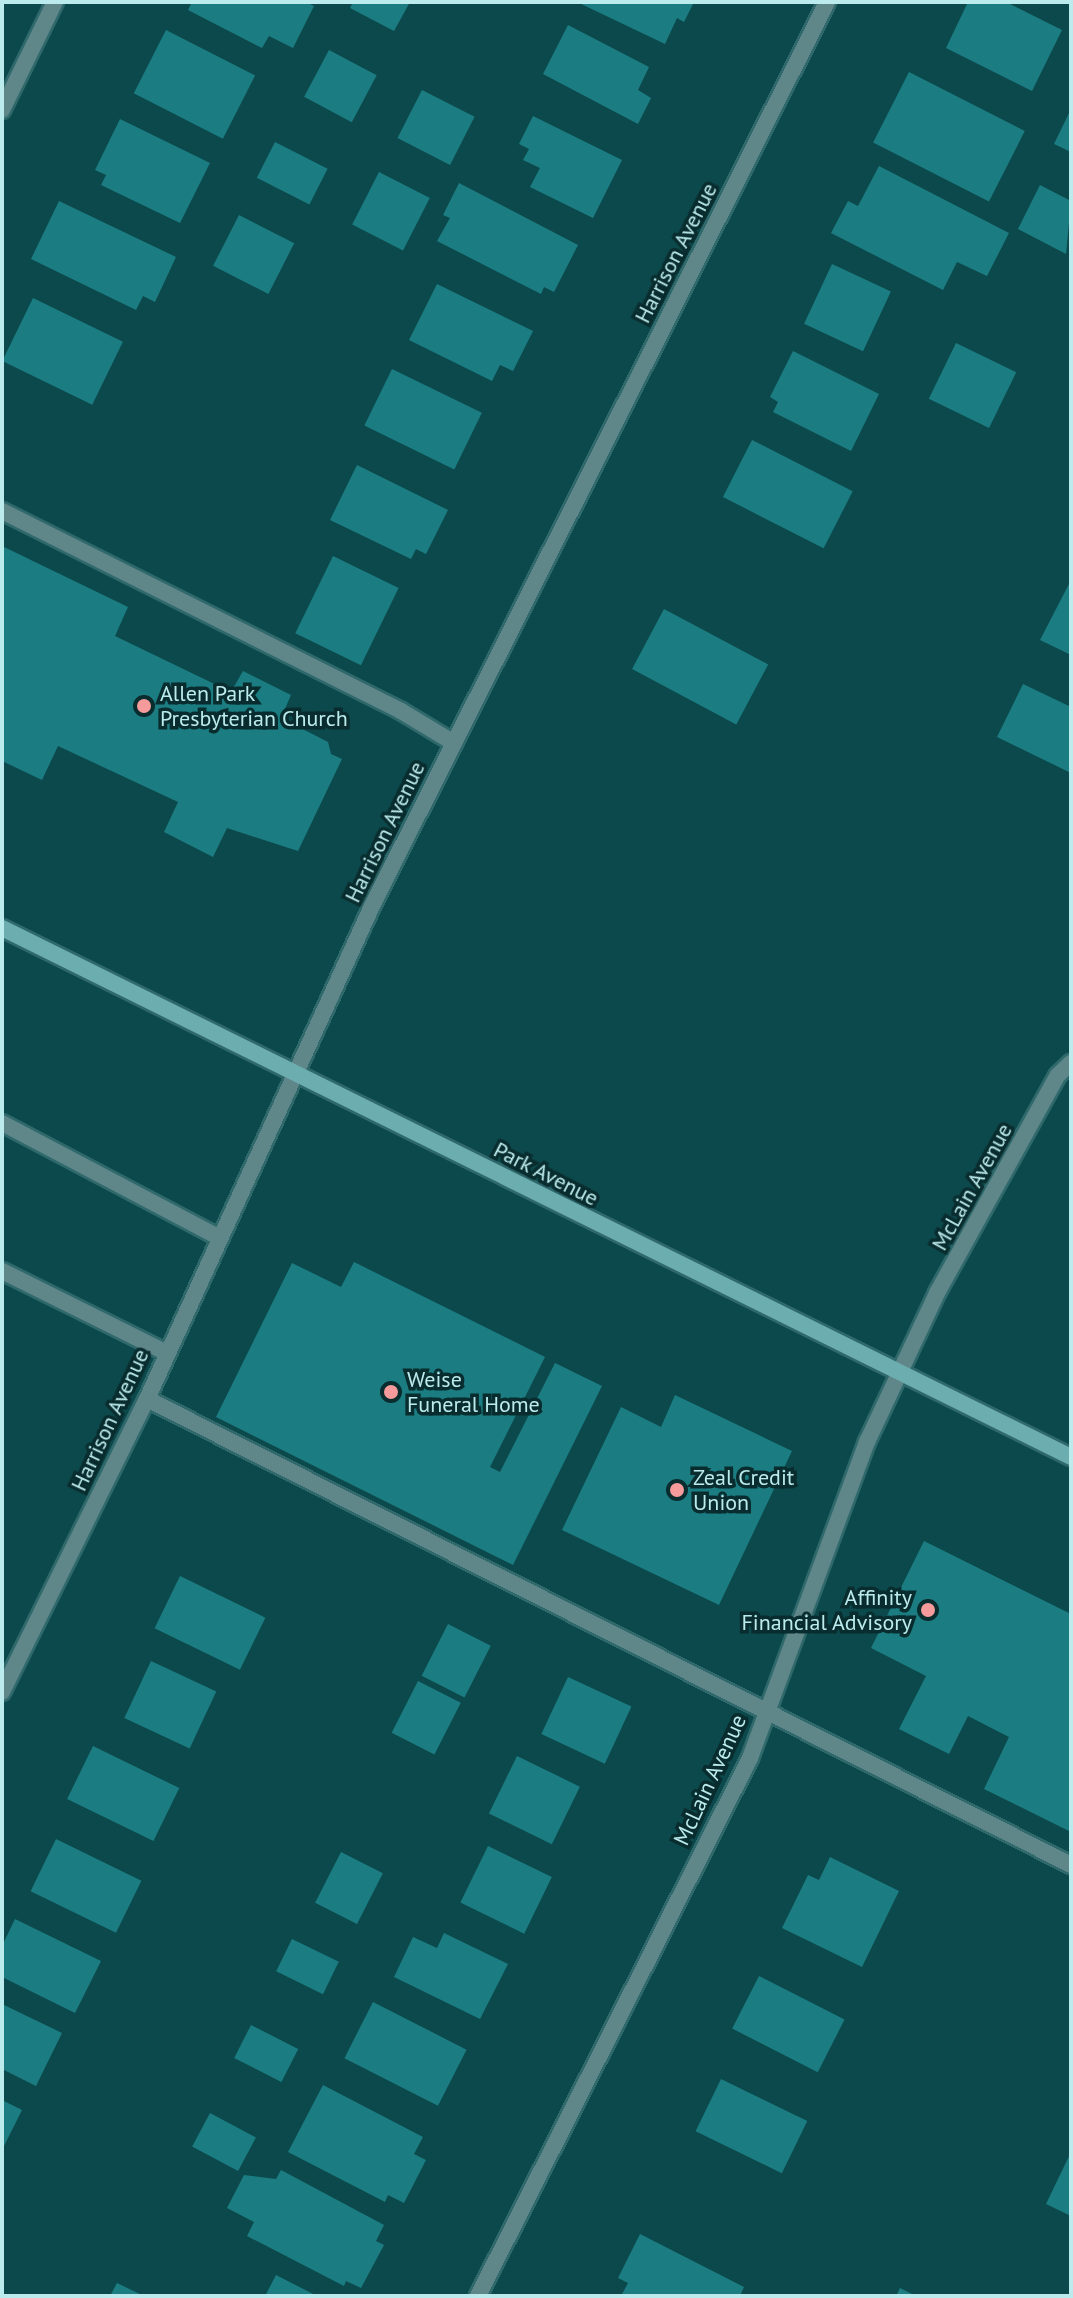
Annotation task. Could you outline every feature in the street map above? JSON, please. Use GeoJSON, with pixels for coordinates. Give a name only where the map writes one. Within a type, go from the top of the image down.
{"type":"FeatureCollection","features":[{"type":"Feature","properties":{"kind":"street"},"geometry":{"type":"LineString","coordinates":[[2,110],[55,2]]}},
{"type":"Feature","properties":{"kind":"street","name":"Harrison Avenue"},"geometry":{"type":"LineString","coordinates":[[2,1692],[147,1399],[295,1072],[454,743],[827,2]]}},
{"type":"Feature","properties":{"kind":"street"},"geometry":{"type":"LineString","coordinates":[[2,511],[401,711],[454,743]]}},
{"type":"Feature","properties":{"kind":"street","name":"Park Avenue"},"geometry":{"type":"LineString","coordinates":[[2,928],[1071,1457]]}},
{"type":"Feature","properties":{"kind":"street","name":"McLain Avenue"},"geometry":{"type":"LineString","coordinates":[[478,2296],[750,1758],[867,1442],[937,1293],[1058,1075],[1071,1063]]}},
{"type":"Feature","properties":{"kind":"street"},"geometry":{"type":"LineString","coordinates":[[2,1123],[220,1238]]}},
{"type":"Feature","properties":{"kind":"street"},"geometry":{"type":"LineString","coordinates":[[2,1271],[167,1353]]}},
{"type":"Feature","properties":{"kind":"street"},"geometry":{"type":"LineString","coordinates":[[147,1399],[1071,1865]]}},
{"type":"Feature","properties":{"kind":"building"},"geometry":{"type":"Polygon","coordinates":[[[192,2],[306,2],[314,6],[293,48],[269,36],[262,48],[188,10],[192,2]]]}},
{"type":"Feature","properties":{"kind":"building"},"geometry":{"type":"Polygon","coordinates":[[[353,2],[410,2],[394,31],[350,8],[353,2]]]}},
{"type":"Feature","properties":{"kind":"building"},"geometry":{"type":"Polygon","coordinates":[[[577,2],[694,2],[684,22],[677,18],[665,44],[577,2]]]}},
{"type":"Feature","properties":{"kind":"building"},"geometry":{"type":"Polygon","coordinates":[[[968,2],[1006,2],[1062,30],[1032,91],[946,48],[968,2]]]}},
{"type":"Feature","properties":{"kind":"building"},"geometry":{"type":"Polygon","coordinates":[[[568,25],[649,67],[638,90],[651,98],[638,124],[543,74],[568,25]]]}},
{"type":"Feature","properties":{"kind":"building"},"geometry":{"type":"Polygon","coordinates":[[[166,30],[255,75],[223,139],[134,93],[166,30]]]}},
{"type":"Feature","properties":{"kind":"building"},"geometry":{"type":"Polygon","coordinates":[[[329,50],[377,75],[352,122],[304,97],[329,50]]]}},
{"type":"Feature","properties":{"kind":"building"},"geometry":{"type":"Polygon","coordinates":[[[909,72],[1025,131],[989,201],[873,142],[909,72]]]}},
{"type":"Feature","properties":{"kind":"building"},"geometry":{"type":"Polygon","coordinates":[[[422,90],[475,117],[450,165],[397,138],[422,90]]]}},
{"type":"Feature","properties":{"kind":"building"},"geometry":{"type":"Polygon","coordinates":[[[1071,109],[1071,152],[1054,144],[1071,109]]]}},
{"type":"Feature","properties":{"kind":"building"},"geometry":{"type":"Polygon","coordinates":[[[533,116],[622,160],[593,218],[530,187],[540,168],[523,160],[529,149],[519,144],[533,116]]]}},
{"type":"Feature","properties":{"kind":"building"},"geometry":{"type":"Polygon","coordinates":[[[120,119],[210,163],[180,223],[101,185],[106,175],[95,170],[120,119]]]}},
{"type":"Feature","properties":{"kind":"building"},"geometry":{"type":"Polygon","coordinates":[[[275,142],[328,169],[309,204],[257,178],[275,142]]]}},
{"type":"Feature","properties":{"kind":"building"},"geometry":{"type":"Polygon","coordinates":[[[879,166],[1009,233],[987,276],[957,262],[943,290],[831,233],[848,201],[858,206],[879,166]]]}},
{"type":"Feature","properties":{"kind":"building"},"geometry":{"type":"Polygon","coordinates":[[[379,172],[430,198],[403,250],[352,225],[379,172]]]}},
{"type":"Feature","properties":{"kind":"building"},"geometry":{"type":"Polygon","coordinates":[[[459,183],[578,245],[554,292],[544,287],[541,294],[437,241],[450,218],[443,215],[459,183]]]}},
{"type":"Feature","properties":{"kind":"building"},"geometry":{"type":"Polygon","coordinates":[[[1040,185],[1071,201],[1066,254],[1018,229],[1040,185]]]}},
{"type":"Feature","properties":{"kind":"building"},"geometry":{"type":"Polygon","coordinates":[[[59,201],[176,257],[155,302],[143,296],[136,310],[31,259],[59,201]]]}},
{"type":"Feature","properties":{"kind":"building"},"geometry":{"type":"Polygon","coordinates":[[[239,215],[294,243],[268,294],[213,266],[239,215]]]}},
{"type":"Feature","properties":{"kind":"building"},"geometry":{"type":"Polygon","coordinates":[[[832,264],[891,291],[863,351],[804,324],[832,264]]]}},
{"type":"Feature","properties":{"kind":"building"},"geometry":{"type":"Polygon","coordinates":[[[437,284],[533,331],[513,371],[500,365],[492,381],[409,340],[437,284]]]}},
{"type":"Feature","properties":{"kind":"building"},"geometry":{"type":"Polygon","coordinates":[[[33,298],[123,342],[92,405],[2,361],[33,298]]]}},
{"type":"Feature","properties":{"kind":"building"},"geometry":{"type":"Polygon","coordinates":[[[956,343],[1016,372],[989,428],[929,399],[956,343]]]}},
{"type":"Feature","properties":{"kind":"building"},"geometry":{"type":"Polygon","coordinates":[[[793,351],[879,394],[851,451],[773,412],[778,402],[770,397],[793,351]]]}},
{"type":"Feature","properties":{"kind":"building"},"geometry":{"type":"Polygon","coordinates":[[[392,369],[482,413],[454,469],[364,426],[392,369]]]}},
{"type":"Feature","properties":{"kind":"building"},"geometry":{"type":"Polygon","coordinates":[[[752,440],[853,491],[824,548],[723,497],[752,440]]]}},
{"type":"Feature","properties":{"kind":"building"},"geometry":{"type":"Polygon","coordinates":[[[357,465],[448,510],[426,554],[416,549],[411,559],[330,520],[357,465]]]}},
{"type":"Feature","properties":{"kind":"building","name":"Allen Park Presbyterian Church"},"geometry":{"type":"Polygon","coordinates":[[[2,546],[128,607],[115,636],[231,692],[243,671],[291,695],[281,718],[328,742],[331,754],[342,759],[298,851],[227,828],[213,857],[164,832],[178,802],[58,746],[42,780],[2,761],[2,546]]]}},
{"type":"Feature","properties":{"kind":"building"},"geometry":{"type":"Polygon","coordinates":[[[333,556],[399,588],[361,665],[295,633],[333,556]]]}},
{"type":"Feature","properties":{"kind":"building"},"geometry":{"type":"Polygon","coordinates":[[[1071,580],[1071,655],[1040,640],[1071,580]]]}},
{"type":"Feature","properties":{"kind":"building"},"geometry":{"type":"Polygon","coordinates":[[[664,609],[768,664],[736,724],[632,669],[664,609]]]}},
{"type":"Feature","properties":{"kind":"building"},"geometry":{"type":"Polygon","coordinates":[[[1023,684],[1071,707],[1071,773],[997,737],[1023,684]]]}},
{"type":"Feature","properties":{"kind":"building"},"geometry":{"type":"Polygon","coordinates":[[[354,1262],[545,1357],[490,1467],[500,1472],[555,1363],[602,1386],[513,1565],[216,1417],[292,1263],[341,1287],[354,1262]]]}},
{"type":"Feature","properties":{"kind":"building","name":"Zeal Credit Union"},"geometry":{"type":"Polygon","coordinates":[[[675,1395],[792,1451],[719,1605],[562,1530],[621,1407],[661,1427],[675,1395]]]}},
{"type":"Feature","properties":{"kind":"building"},"geometry":{"type":"Polygon","coordinates":[[[924,1541],[1071,1614],[1071,1832],[984,1789],[1009,1737],[968,1716],[949,1754],[899,1729],[926,1676],[871,1648],[924,1541]]]}},
{"type":"Feature","properties":{"kind":"building"},"geometry":{"type":"Polygon","coordinates":[[[180,1576],[265,1618],[240,1670],[155,1628],[180,1576]]]}},
{"type":"Feature","properties":{"kind":"building"},"geometry":{"type":"Polygon","coordinates":[[[448,1624],[491,1646],[464,1697],[422,1676],[448,1624]]]}},
{"type":"Feature","properties":{"kind":"building"},"geometry":{"type":"Polygon","coordinates":[[[151,1661],[216,1691],[190,1749],[124,1718],[151,1661]]]}},
{"type":"Feature","properties":{"kind":"building"},"geometry":{"type":"Polygon","coordinates":[[[568,1677],[631,1707],[605,1764],[541,1734],[568,1677]]]}},
{"type":"Feature","properties":{"kind":"building"},"geometry":{"type":"Polygon","coordinates":[[[418,1681],[461,1703],[434,1754],[392,1733],[418,1681]]]}},
{"type":"Feature","properties":{"kind":"building"},"geometry":{"type":"Polygon","coordinates":[[[93,1746],[179,1788],[153,1841],[67,1799],[93,1746]]]}},
{"type":"Feature","properties":{"kind":"building"},"geometry":{"type":"Polygon","coordinates":[[[517,1756],[580,1787],[552,1844],[489,1814],[517,1756]]]}},
{"type":"Feature","properties":{"kind":"building"},"geometry":{"type":"Polygon","coordinates":[[[56,1839],[141,1881],[116,1933],[31,1891],[56,1839]]]}},
{"type":"Feature","properties":{"kind":"building"},"geometry":{"type":"Polygon","coordinates":[[[488,1846],[552,1877],[524,1934],[460,1903],[488,1846]]]}},
{"type":"Feature","properties":{"kind":"building"},"geometry":{"type":"Polygon","coordinates":[[[341,1852],[383,1873],[357,1924],[315,1903],[341,1852]]]}},
{"type":"Feature","properties":{"kind":"building"},"geometry":{"type":"Polygon","coordinates":[[[830,1857],[899,1891],[862,1967],[782,1928],[808,1875],[819,1880],[830,1857]]]}},
{"type":"Feature","properties":{"kind":"building"},"geometry":{"type":"Polygon","coordinates":[[[15,1919],[101,1961],[75,2013],[2,1977],[2,1946],[15,1919]]]}},
{"type":"Feature","properties":{"kind":"building"},"geometry":{"type":"Polygon","coordinates":[[[444,1933],[508,1964],[480,2019],[394,1977],[413,1937],[437,1948],[444,1933]]]}},
{"type":"Feature","properties":{"kind":"building"},"geometry":{"type":"Polygon","coordinates":[[[292,1939],[339,1962],[323,1994],[276,1971],[292,1939]]]}},
{"type":"Feature","properties":{"kind":"building"},"geometry":{"type":"Polygon","coordinates":[[[759,1976],[845,2020],[818,2072],[732,2029],[759,1976]]]}},
{"type":"Feature","properties":{"kind":"building"},"geometry":{"type":"Polygon","coordinates":[[[373,2002],[467,2050],[438,2106],[344,2058],[373,2002]]]}},
{"type":"Feature","properties":{"kind":"building"},"geometry":{"type":"Polygon","coordinates":[[[2,2004],[62,2033],[36,2086],[2,2069],[2,2004]]]}},
{"type":"Feature","properties":{"kind":"building"},"geometry":{"type":"Polygon","coordinates":[[[251,2025],[298,2049],[281,2082],[234,2058],[251,2025]]]}},
{"type":"Feature","properties":{"kind":"building"},"geometry":{"type":"Polygon","coordinates":[[[721,2079],[807,2121],[782,2173],[696,2131],[721,2079]]]}},
{"type":"Feature","properties":{"kind":"building"},"geometry":{"type":"Polygon","coordinates":[[[323,2085],[423,2137],[414,2154],[426,2160],[404,2203],[388,2195],[385,2202],[288,2152],[323,2085]]]}},
{"type":"Feature","properties":{"kind":"building"},"geometry":{"type":"Polygon","coordinates":[[[2,2100],[22,2110],[2,2150],[2,2100]]]}},
{"type":"Feature","properties":{"kind":"building"},"geometry":{"type":"Polygon","coordinates":[[[210,2113],[256,2137],[238,2171],[192,2147],[210,2113]]]}},
{"type":"Feature","properties":{"kind":"building"},"geometry":{"type":"Polygon","coordinates":[[[1071,2152],[1071,2216],[1046,2204],[1071,2152]]]}},
{"type":"Feature","properties":{"kind":"building"},"geometry":{"type":"Polygon","coordinates":[[[281,2170],[384,2225],[376,2241],[384,2245],[361,2288],[346,2281],[344,2286],[247,2236],[254,2222],[227,2208],[244,2175],[276,2179],[281,2170]]]}},
{"type":"Feature","properties":{"kind":"building"},"geometry":{"type":"Polygon","coordinates":[[[640,2234],[744,2287],[740,2296],[621,2296],[628,2283],[618,2278],[640,2234]]]}},
{"type":"Feature","properties":{"kind":"building"},"geometry":{"type":"Polygon","coordinates":[[[276,2275],[317,2296],[265,2296],[276,2275]]]}},
{"type":"Feature","properties":{"kind":"building"},"geometry":{"type":"Polygon","coordinates":[[[117,2283],[144,2296],[110,2296],[117,2283]]]}},
{"type":"Feature","properties":{"kind":"building"},"geometry":{"type":"Polygon","coordinates":[[[900,2288],[916,2296],[896,2296],[900,2288]]]}},
{"type":"Feature","properties":{"kind":"place","name":"Allen Park Presbyterian Church"},"geometry":{"type":"Point","coordinates":[144,706]}},
{"type":"Feature","properties":{"kind":"place","name":"Weise Funeral Home"},"geometry":{"type":"Point","coordinates":[391,1392]}},
{"type":"Feature","properties":{"kind":"place","name":"Zeal Credit Union"},"geometry":{"type":"Point","coordinates":[677,1490]}},
{"type":"Feature","properties":{"kind":"place","name":"Affinity Financial Advisory"},"geometry":{"type":"Point","coordinates":[928,1610]}}]}
